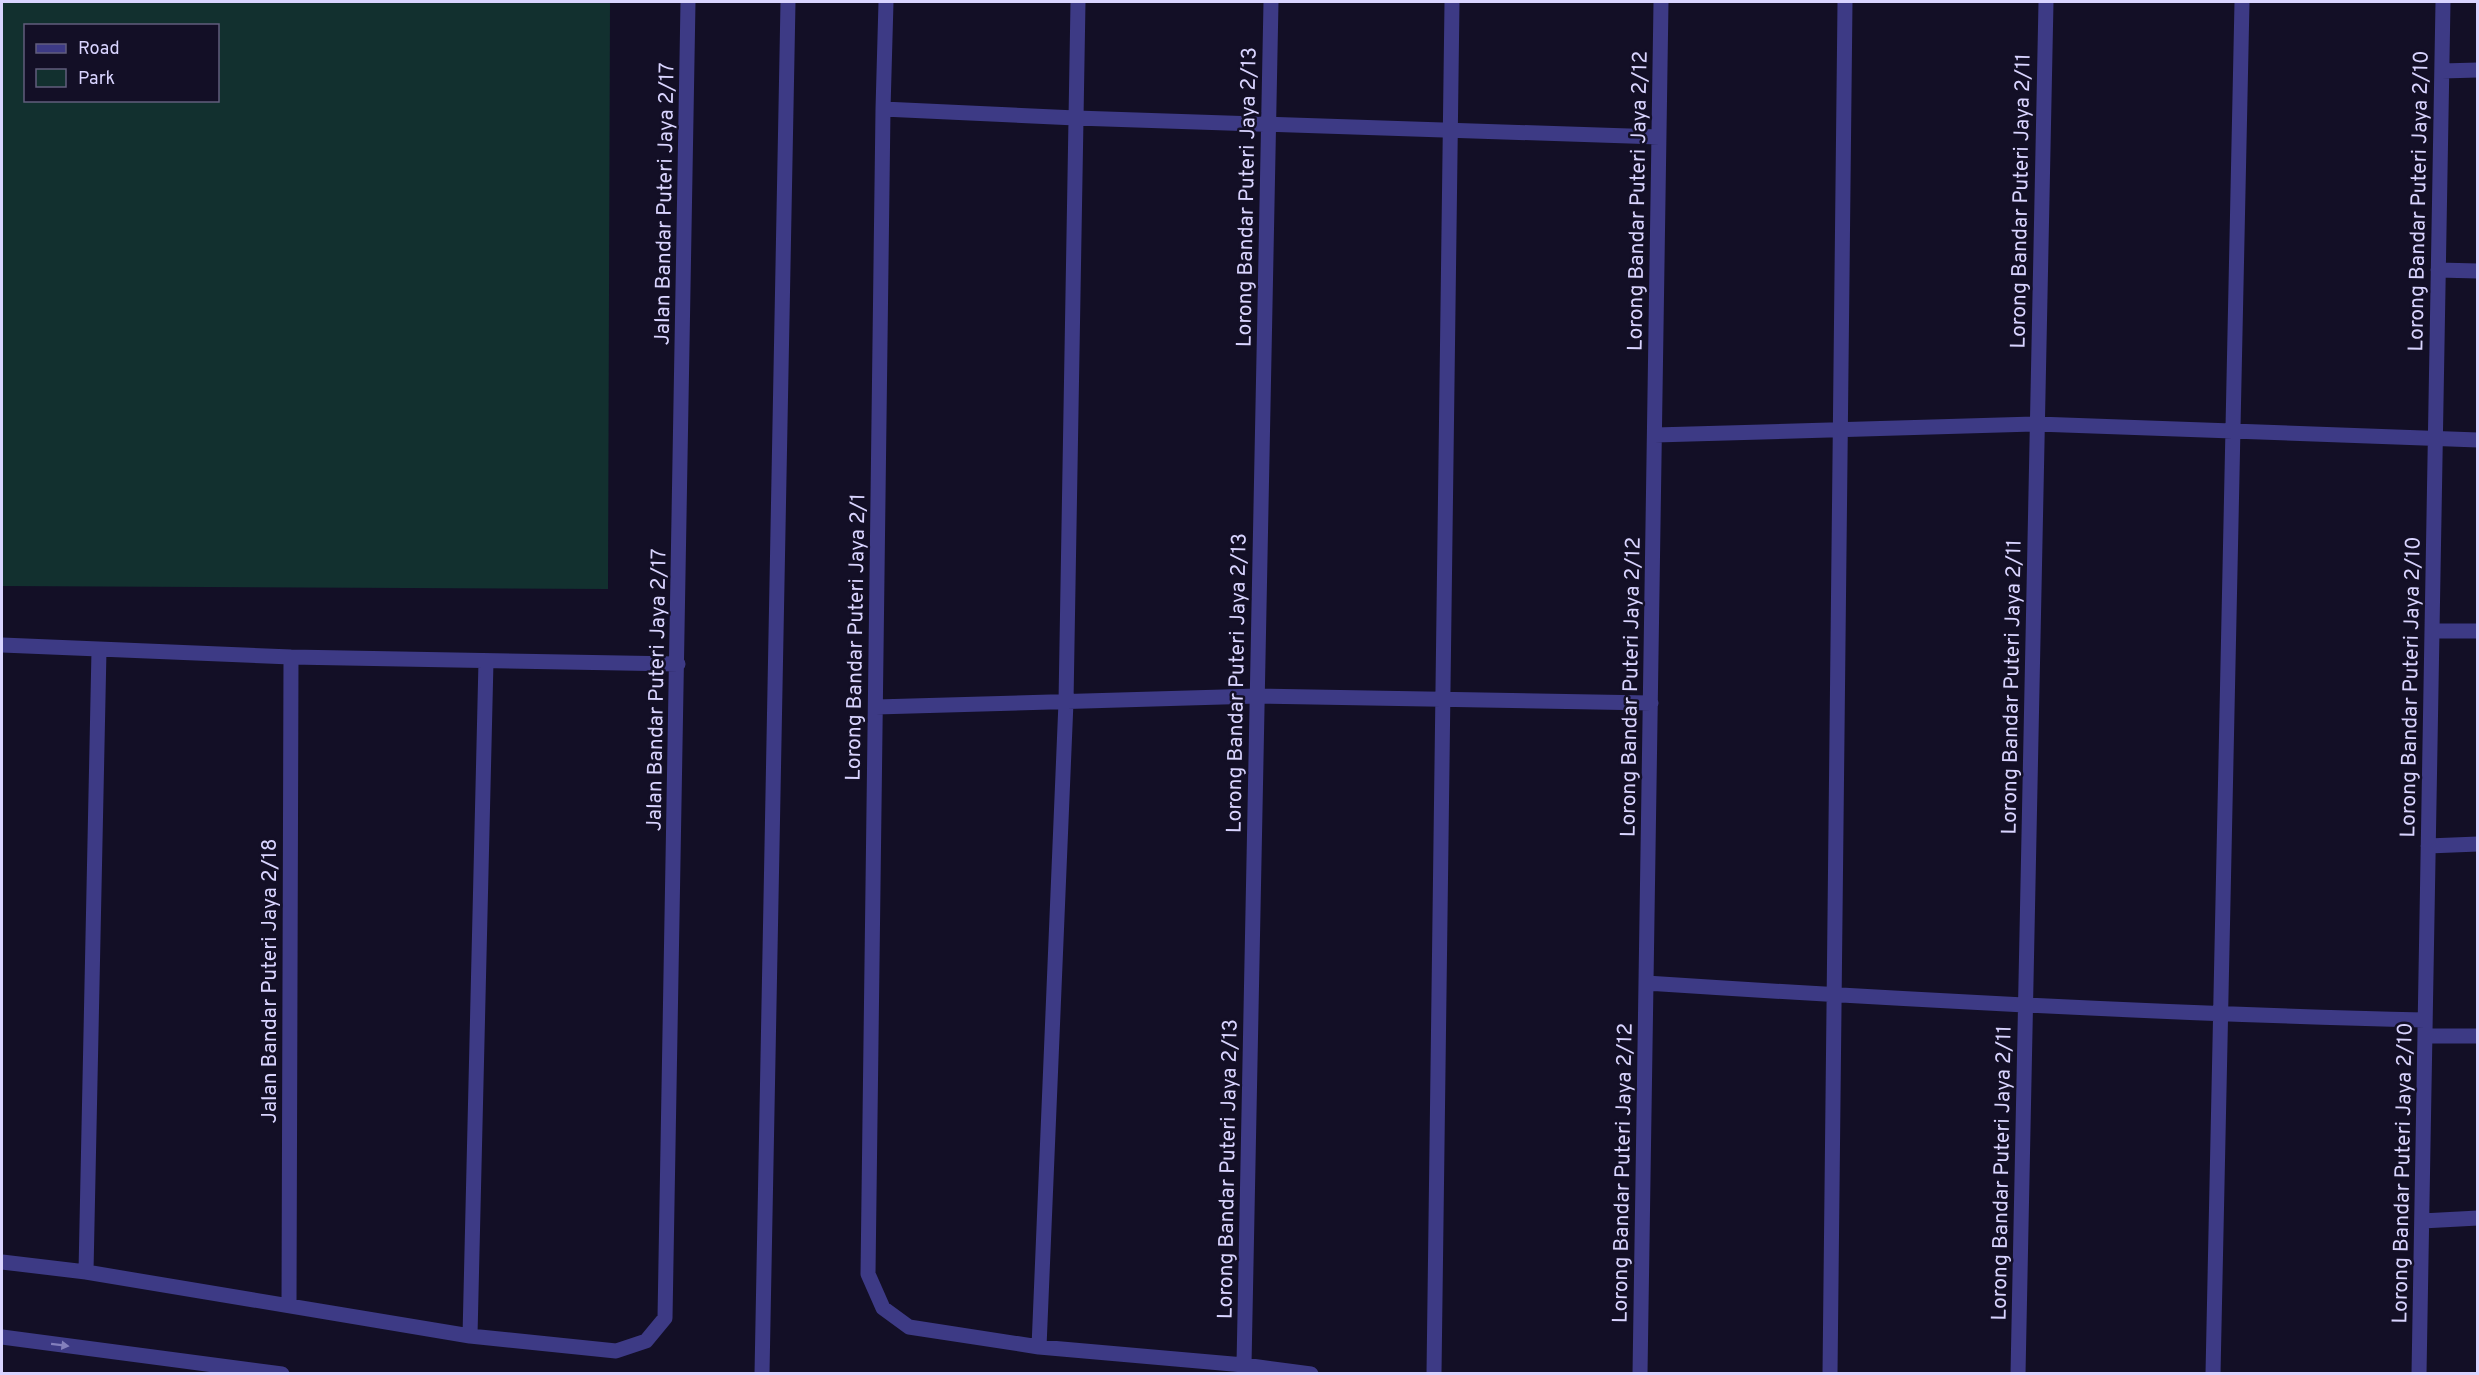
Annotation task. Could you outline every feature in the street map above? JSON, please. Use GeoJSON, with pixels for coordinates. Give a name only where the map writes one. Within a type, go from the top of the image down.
{"type":"FeatureCollection","features":[{"type":"Feature","properties":{"kind":"street","name":"Jalan Bandar Puteri Jaya 2/17"},"geometry":{"type":"LineString","coordinates":[[470,1336],[616,1351],[646,1341],[665,1318],[688,2]]}},
{"type":"Feature","properties":{"kind":"street"},"geometry":{"type":"LineString","coordinates":[[762,1374],[788,2]]}},
{"type":"Feature","properties":{"kind":"street","name":"Lorong Bandar Puteri Jaya 2/1"},"geometry":{"type":"LineString","coordinates":[[886,2],[868,1274],[883,1308],[909,1327],[1039,1347]]}},
{"type":"Feature","properties":{"kind":"street"},"geometry":{"type":"LineString","coordinates":[[1078,2],[1066,702],[1039,1347],[1244,1365],[1311,1374]]}},
{"type":"Feature","properties":{"kind":"street","name":"Lorong Bandar Puteri Jaya 2/13"},"geometry":{"type":"LineString","coordinates":[[1244,1365],[1271,2]]}},
{"type":"Feature","properties":{"kind":"street"},"geometry":{"type":"LineString","coordinates":[[1434,1374],[1452,2]]}},
{"type":"Feature","properties":{"kind":"street","name":"Lorong Bandar Puteri Jaya 2/12"},"geometry":{"type":"LineString","coordinates":[[1640,1374],[1661,2]]}},
{"type":"Feature","properties":{"kind":"street"},"geometry":{"type":"LineString","coordinates":[[1830,1374],[1845,2]]}},
{"type":"Feature","properties":{"kind":"street","name":"Lorong Bandar Puteri Jaya 2/11"},"geometry":{"type":"LineString","coordinates":[[2018,1374],[2046,2]]}},
{"type":"Feature","properties":{"kind":"street"},"geometry":{"type":"LineString","coordinates":[[2213,1374],[2242,2]]}},
{"type":"Feature","properties":{"kind":"street","name":"Lorong Bandar Puteri Jaya 2/10"},"geometry":{"type":"LineString","coordinates":[[2419,1374],[2443,2]]}},
{"type":"Feature","properties":{"kind":"street"},"geometry":{"type":"LineString","coordinates":[[2442,71],[2478,70]]}},
{"type":"Feature","properties":{"kind":"street"},"geometry":{"type":"LineString","coordinates":[[883,109],[1076,118],[1659,137]]}},
{"type":"Feature","properties":{"kind":"street"},"geometry":{"type":"LineString","coordinates":[[2438,270],[2478,271]]}},
{"type":"Feature","properties":{"kind":"street"},"geometry":{"type":"LineString","coordinates":[[1655,435],[2037,424],[2478,440]]}},
{"type":"Feature","properties":{"kind":"street"},"geometry":{"type":"LineString","coordinates":[[2432,631],[2478,632]]}},
{"type":"Feature","properties":{"kind":"street"},"geometry":{"type":"LineString","coordinates":[[2,645],[291,657],[678,664]]}},
{"type":"Feature","properties":{"kind":"street"},"geometry":{"type":"LineString","coordinates":[[86,1272],[99,650]]}},
{"type":"Feature","properties":{"kind":"street","name":"Jalan Bandar Puteri Jaya 2/18"},"geometry":{"type":"LineString","coordinates":[[289,1305],[291,657]]}},
{"type":"Feature","properties":{"kind":"street"},"geometry":{"type":"LineString","coordinates":[[2,1262],[86,1272],[470,1336],[486,661]]}},
{"type":"Feature","properties":{"kind":"street"},"geometry":{"type":"LineString","coordinates":[[876,707],[1257,696],[1651,703]]}},
{"type":"Feature","properties":{"kind":"street"},"geometry":{"type":"LineString","coordinates":[[2428,846],[2478,844]]}},
{"type":"Feature","properties":{"kind":"street"},"geometry":{"type":"LineString","coordinates":[[1646,983],[1834,996],[2221,1015],[2425,1020]]}},
{"type":"Feature","properties":{"kind":"street"},"geometry":{"type":"LineString","coordinates":[[2425,1036],[2478,1036]]}},
{"type":"Feature","properties":{"kind":"street"},"geometry":{"type":"LineString","coordinates":[[2422,1221],[2478,1218]]}},
{"type":"Feature","properties":{"kind":"street"},"geometry":{"type":"LineString","coordinates":[[2,1337],[282,1374]]}},
{"type":"Feature","properties":{"kind":"green space"},"geometry":{"type":"Polygon","coordinates":[[[2,2],[610,2],[608,589],[2,586],[2,2]]]}}]}
